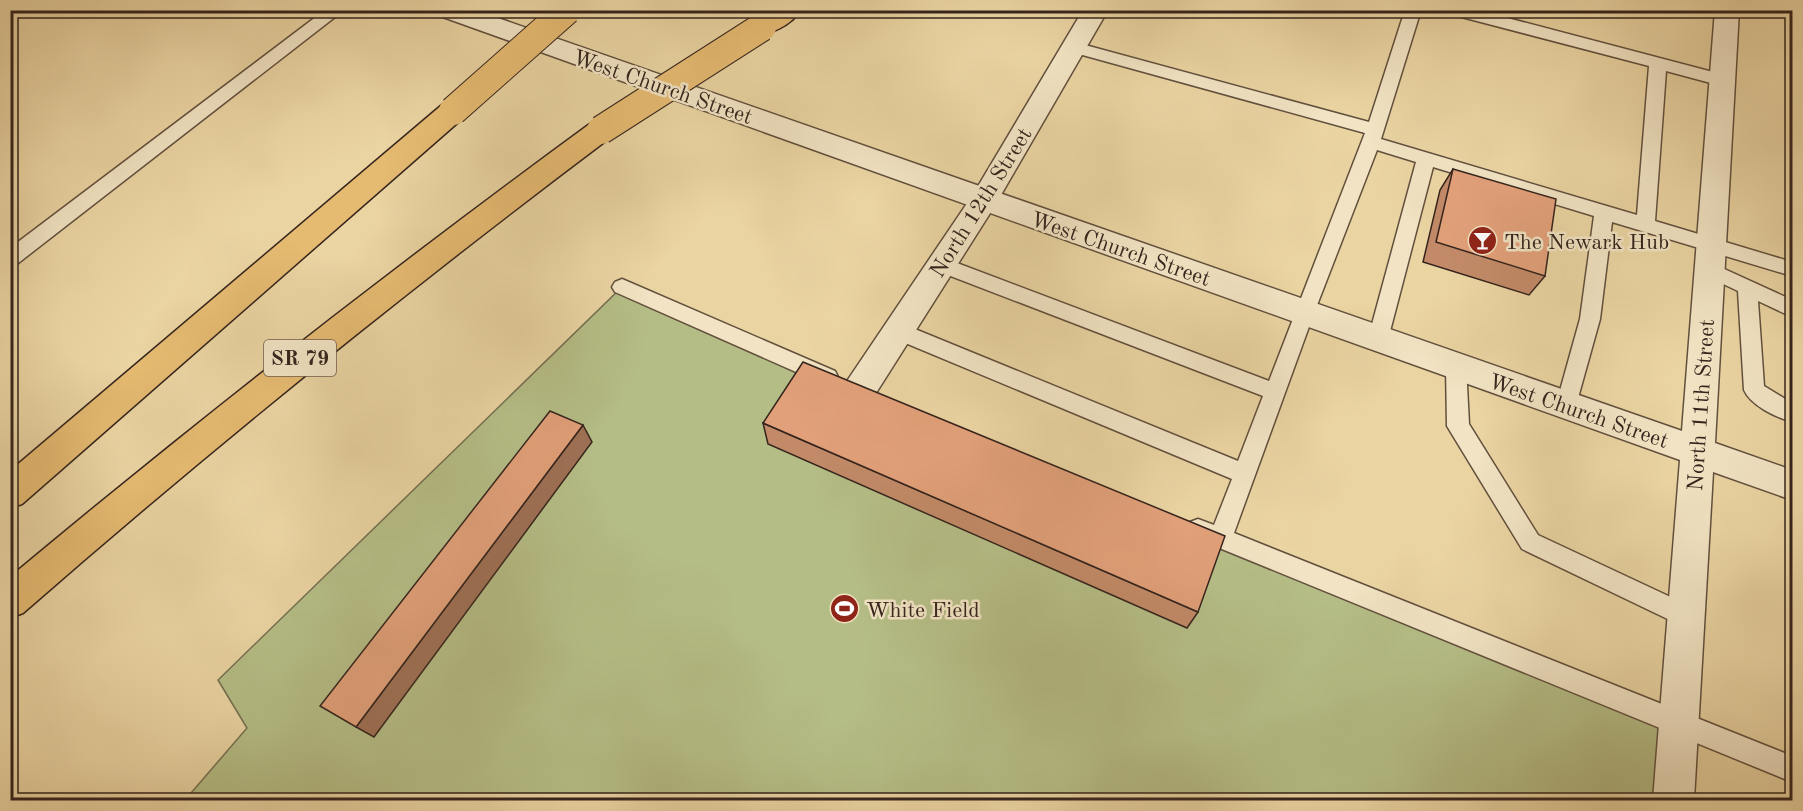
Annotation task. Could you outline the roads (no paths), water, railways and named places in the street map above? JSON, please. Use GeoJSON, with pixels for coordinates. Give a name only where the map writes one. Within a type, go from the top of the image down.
{"type":"FeatureCollection","features":[{"type":"Feature","properties":{"kind":"highway"},"geometry":{"type":"LineString","coordinates":[[10,493],[567,10]]}},
{"type":"Feature","properties":{"kind":"highway","name":"SR 79"},"geometry":{"type":"LineString","coordinates":[[10,601],[294,363],[567,154],[750,19],[789,10]]}},
{"type":"Feature","properties":{"kind":"street","name":"West Church Street"},"geometry":{"type":"LineString","coordinates":[[449,10],[1792,485]]}},
{"type":"Feature","properties":{"kind":"street","name":"North 12th Street"},"geometry":{"type":"LineString","coordinates":[[870,395],[898,331],[984,200],[1096,10]]}},
{"type":"Feature","properties":{"kind":"street","name":"North 11th Street"},"geometry":{"type":"LineString","coordinates":[[1674,801],[1727,10]]}},
{"type":"Feature","properties":{"kind":"lane"},"geometry":{"type":"LineString","coordinates":[[10,259],[336,10]]}},
{"type":"Feature","properties":{"kind":"lane"},"geometry":{"type":"LineString","coordinates":[[1221,538],[1373,136],[1413,10]]}},
{"type":"Feature","properties":{"kind":"lane"},"geometry":{"type":"LineString","coordinates":[[1456,10],[1722,80]]}},
{"type":"Feature","properties":{"kind":"lane"},"geometry":{"type":"LineString","coordinates":[[1074,47],[1373,136],[1426,159],[1645,225],[1710,257],[1747,286],[1792,309]]}},
{"type":"Feature","properties":{"kind":"lane"},"geometry":{"type":"LineString","coordinates":[[1645,225],[1658,63]]}},
{"type":"Feature","properties":{"kind":"lane"},"geometry":{"type":"LineString","coordinates":[[1378,339],[1426,159]]}},
{"type":"Feature","properties":{"kind":"lane"},"geometry":{"type":"LineString","coordinates":[[1566,405],[1590,319],[1604,212]]}},
{"type":"Feature","properties":{"kind":"lane"},"geometry":{"type":"LineString","coordinates":[[1710,257],[1792,269]]}},
{"type":"Feature","properties":{"kind":"lane"},"geometry":{"type":"LineString","coordinates":[[942,265],[1275,392]]}},
{"type":"Feature","properties":{"kind":"lane"},"geometry":{"type":"LineString","coordinates":[[1747,286],[1754,390],[1765,399],[1792,413]]}},
{"type":"Feature","properties":{"kind":"lane"},"geometry":{"type":"LineString","coordinates":[[622,287],[870,395]]}},
{"type":"Feature","properties":{"kind":"lane"},"geometry":{"type":"LineString","coordinates":[[898,331],[1245,474]]}},
{"type":"Feature","properties":{"kind":"lane"},"geometry":{"type":"LineString","coordinates":[[1456,366],[1458,426],[1530,542],[1686,616]]}},
{"type":"Feature","properties":{"kind":"lane"},"geometry":{"type":"LineString","coordinates":[[1178,520],[1792,769]]}},
{"type":"Feature","properties":{"kind":"place","name":"The Newark Hub"},"geometry":{"type":"Point","coordinates":[1483,241]}},
{"type":"Feature","properties":{"kind":"place","name":"White Field"},"geometry":{"type":"Point","coordinates":[845,609]}}]}
